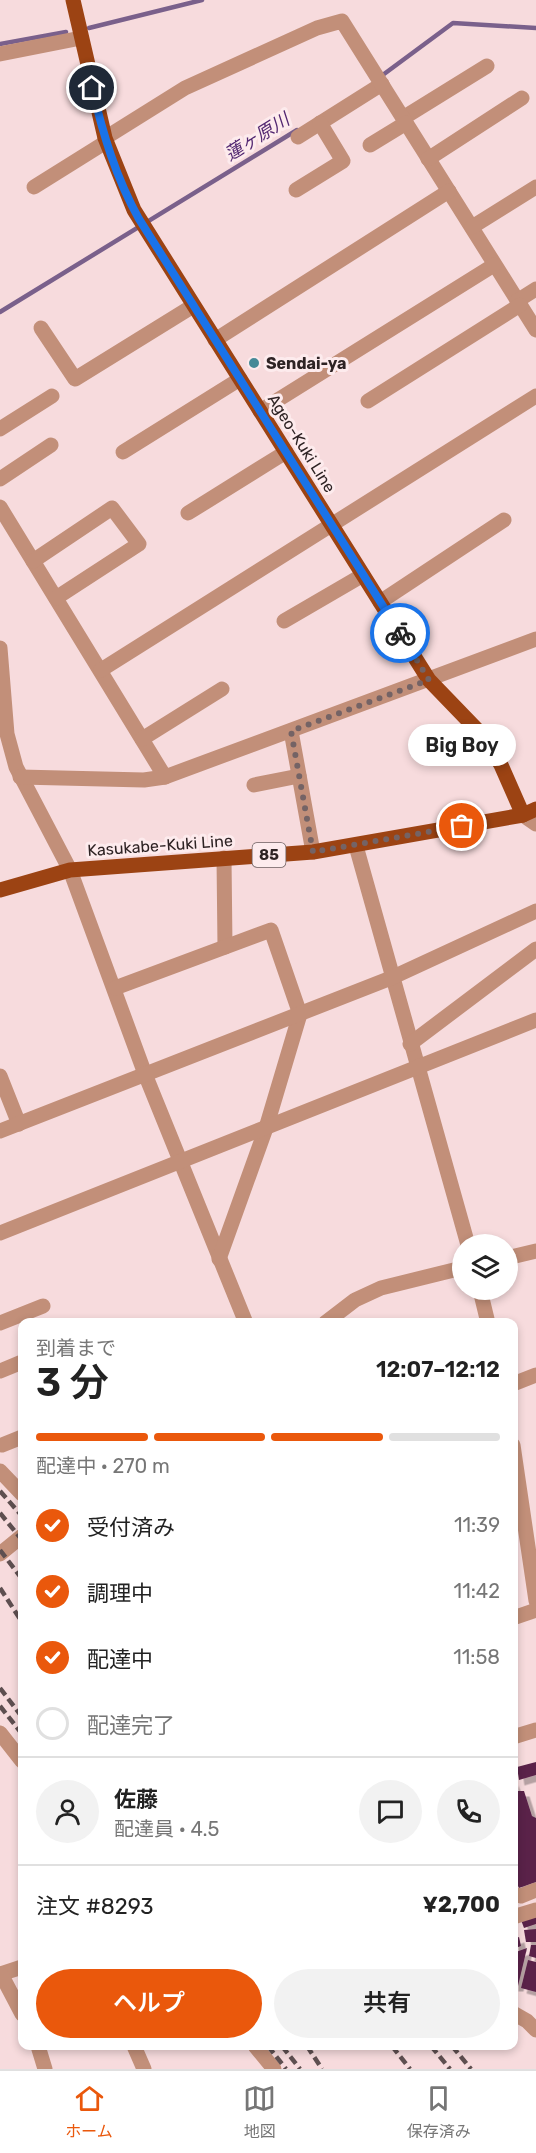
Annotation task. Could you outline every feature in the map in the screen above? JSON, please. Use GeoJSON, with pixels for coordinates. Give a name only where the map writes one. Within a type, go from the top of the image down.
{"type":"FeatureCollection","features":[{"type":"Feature","properties":{"kind":"main road","name":"Ageo-Kuki Line"},"geometry":{"type":"LineString","coordinates":[[73,0],[105,140],[120,182],[143,225],[429,680],[485,738],[532,816]]}},
{"type":"Feature","properties":{"kind":"main road","name":"Kasukabe-Kuki Line"},"geometry":{"type":"LineString","coordinates":[[6,888],[70,870],[313,852],[532,816]]}},
{"type":"Feature","properties":{"kind":"street"},"geometry":{"type":"LineString","coordinates":[[34,187],[185,88],[317,28],[342,21],[536,330]]}},
{"type":"Feature","properties":{"kind":"street"},"geometry":{"type":"LineString","coordinates":[[0,54],[81,38]]}},
{"type":"Feature","properties":{"kind":"street"},"geometry":{"type":"LineString","coordinates":[[370,145],[487,66]]}},
{"type":"Feature","properties":{"kind":"street"},"geometry":{"type":"LineString","coordinates":[[298,137],[382,84]]}},
{"type":"Feature","properties":{"kind":"street"},"geometry":{"type":"LineString","coordinates":[[428,159],[522,98]]}},
{"type":"Feature","properties":{"kind":"street"},"geometry":{"type":"LineString","coordinates":[[296,190],[344,161],[320,123]]}},
{"type":"Feature","properties":{"kind":"street"},"geometry":{"type":"LineString","coordinates":[[472,228],[536,187]]}},
{"type":"Feature","properties":{"kind":"street"},"geometry":{"type":"LineString","coordinates":[[215,340],[449,191]]}},
{"type":"Feature","properties":{"kind":"street"},"geometry":{"type":"LineString","coordinates":[[260,411],[494,265]]}},
{"type":"Feature","properties":{"kind":"street"},"geometry":{"type":"LineString","coordinates":[[368,401],[519,303],[536,289]]}},
{"type":"Feature","properties":{"kind":"street"},"geometry":{"type":"LineString","coordinates":[[40,328],[75,379],[193,306]]}},
{"type":"Feature","properties":{"kind":"street"},"geometry":{"type":"LineString","coordinates":[[123,452],[240,379]]}},
{"type":"Feature","properties":{"kind":"street"},"geometry":{"type":"LineString","coordinates":[[0,429],[52,396]]}},
{"type":"Feature","properties":{"kind":"street"},"geometry":{"type":"LineString","coordinates":[[101,670],[536,396]]}},
{"type":"Feature","properties":{"kind":"street"},"geometry":{"type":"LineString","coordinates":[[0,479],[51,445]]}},
{"type":"Feature","properties":{"kind":"street"},"geometry":{"type":"LineString","coordinates":[[188,513],[286,452]]}},
{"type":"Feature","properties":{"kind":"street"},"geometry":{"type":"LineString","coordinates":[[0,507],[165,777]]}},
{"type":"Feature","properties":{"kind":"street"},"geometry":{"type":"LineString","coordinates":[[33,561],[112,508],[139,544],[56,598]]}},
{"type":"Feature","properties":{"kind":"street"},"geometry":{"type":"LineString","coordinates":[[381,602],[504,520]]}},
{"type":"Feature","properties":{"kind":"street"},"geometry":{"type":"LineString","coordinates":[[284,621],[363,575]]}},
{"type":"Feature","properties":{"kind":"street"},"geometry":{"type":"LineString","coordinates":[[20,777],[144,780],[165,777],[536,639]]}},
{"type":"Feature","properties":{"kind":"street"},"geometry":{"type":"LineString","coordinates":[[0,648],[3,726],[20,777],[70,870],[145,1074],[244,1318]]}},
{"type":"Feature","properties":{"kind":"street"},"geometry":{"type":"LineString","coordinates":[[142,739],[222,689]]}},
{"type":"Feature","properties":{"kind":"street"},"geometry":{"type":"LineString","coordinates":[[291,731],[313,852]]}},
{"type":"Feature","properties":{"kind":"street"},"geometry":{"type":"LineString","coordinates":[[254,785],[299,776]]}},
{"type":"Feature","properties":{"kind":"street"},"geometry":{"type":"LineString","coordinates":[[356,846],[391,978],[465,1234]]}},
{"type":"Feature","properties":{"kind":"street"},"geometry":{"type":"LineString","coordinates":[[224,858],[225,947]]}},
{"type":"Feature","properties":{"kind":"street"},"geometry":{"type":"LineString","coordinates":[[0,897],[6,888]]}},
{"type":"Feature","properties":{"kind":"street"},"geometry":{"type":"LineString","coordinates":[[0,1131],[391,978],[536,911]]}},
{"type":"Feature","properties":{"kind":"street"},"geometry":{"type":"LineString","coordinates":[[115,988],[271,930],[300,1014],[266,1128],[219,1259]]}},
{"type":"Feature","properties":{"kind":"street"},"geometry":{"type":"LineString","coordinates":[[410,1044],[536,949]]}},
{"type":"Feature","properties":{"kind":"street"},"geometry":{"type":"LineString","coordinates":[[0,1233],[536,1020]]}},
{"type":"Feature","properties":{"kind":"street"},"geometry":{"type":"LineString","coordinates":[[0,1076],[19,1124]]}},
{"type":"Feature","properties":{"kind":"street"},"geometry":{"type":"LineString","coordinates":[[518,1255],[536,1251]]}},
{"type":"Feature","properties":{"kind":"street"},"geometry":{"type":"LineString","coordinates":[[331,1318],[355,1300],[381,1288],[452,1270]]}},
{"type":"Feature","properties":{"kind":"street"},"geometry":{"type":"LineString","coordinates":[[482,1300],[487,1318]]}},
{"type":"Feature","properties":{"kind":"street"},"geometry":{"type":"LineString","coordinates":[[0,1323],[43,1306]]}},
{"type":"Feature","properties":{"kind":"street"},"geometry":{"type":"LineString","coordinates":[[0,1371],[18,1364]]}},
{"type":"Feature","properties":{"kind":"street"},"geometry":{"type":"LineString","coordinates":[[518,1382],[536,1375]]}},
{"type":"Feature","properties":{"kind":"street"},"geometry":{"type":"LineString","coordinates":[[1,1442],[18,1438]]}},
{"type":"Feature","properties":{"kind":"street"},"geometry":{"type":"LineString","coordinates":[[0,1471],[18,1490]]}},
{"type":"Feature","properties":{"kind":"street"},"geometry":{"type":"LineString","coordinates":[[518,1479],[536,1601]]}},
{"type":"Feature","properties":{"kind":"street"},"geometry":{"type":"LineString","coordinates":[[0,1554],[18,1539]]}},
{"type":"Feature","properties":{"kind":"street"},"geometry":{"type":"LineString","coordinates":[[518,1616],[536,1610]]}},
{"type":"Feature","properties":{"kind":"street"},"geometry":{"type":"LineString","coordinates":[[518,1735],[536,1730]]}},
{"type":"Feature","properties":{"kind":"street"},"geometry":{"type":"LineString","coordinates":[[0,1733],[18,1756]]}},
{"type":"Feature","properties":{"kind":"street"},"geometry":{"type":"LineString","coordinates":[[518,1895],[536,1890]]}},
{"type":"Feature","properties":{"kind":"street"},"geometry":{"type":"LineString","coordinates":[[518,1915],[536,1910]]}},
{"type":"Feature","properties":{"kind":"street"},"geometry":{"type":"LineString","coordinates":[[18,1968],[1,1974],[18,2006]]}},
{"type":"Feature","properties":{"kind":"street"},"geometry":{"type":"LineString","coordinates":[[518,2016],[536,2030]]}},
{"type":"Feature","properties":{"kind":"street"},"geometry":{"type":"LineString","coordinates":[[39,2050],[45,2069]]}},
{"type":"Feature","properties":{"kind":"street"},"geometry":{"type":"LineString","coordinates":[[136,2050],[144,2069]]}},
{"type":"Feature","properties":{"kind":"street"},"geometry":{"type":"LineString","coordinates":[[258,2050],[274,2069]]}},
{"type":"Feature","properties":{"kind":"building"},"geometry":{"type":"Polygon","coordinates":[[[536,1762],[536,1775],[519,1780],[518,1767],[536,1762]]]}},
{"type":"Feature","properties":{"kind":"building"},"geometry":{"type":"Polygon","coordinates":[[[518,1791],[524,1791],[532,1816],[536,1818],[536,1882],[519,1888],[518,1791]]]}},
{"type":"Feature","properties":{"kind":"building"},"geometry":{"type":"Polygon","coordinates":[[[536,1915],[536,1924],[524,1928],[521,1920],[536,1915]]]}},
{"type":"Feature","properties":{"kind":"building"},"geometry":{"type":"Polygon","coordinates":[[[536,1929],[536,1942],[526,1942],[524,1930],[536,1929]]]}},
{"type":"Feature","properties":{"kind":"building"},"geometry":{"type":"Polygon","coordinates":[[[531,1945],[536,1945],[536,1958],[529,1956],[531,1945]]]}},
{"type":"Feature","properties":{"kind":"building"},"geometry":{"type":"Polygon","coordinates":[[[527,1948],[518,1986],[518,1951],[527,1948]]]}},
{"type":"Feature","properties":{"kind":"building"},"geometry":{"type":"Polygon","coordinates":[[[528,1960],[536,1962],[536,1992],[521,1988],[528,1960]]]}},
{"type":"Feature","properties":{"kind":"waterway"},"geometry":{"type":"LineString","coordinates":[[89,28],[202,0]]}},
{"type":"Feature","properties":{"kind":"waterway","name":"蓮ヶ原川"},"geometry":{"type":"LineString","coordinates":[[380,77],[453,23],[536,28]]}},
{"type":"Feature","properties":{"kind":"waterway"},"geometry":{"type":"LineString","coordinates":[[0,44],[66,32]]}},
{"type":"Feature","properties":{"kind":"waterway","name":"蓮ヶ原川"},"geometry":{"type":"LineString","coordinates":[[0,312],[297,130]]}},
{"type":"Feature","properties":{"kind":"railway"},"geometry":{"type":"LineString","coordinates":[[0,1491],[18,1511]]}},
{"type":"Feature","properties":{"kind":"railway"},"geometry":{"type":"LineString","coordinates":[[0,1513],[18,1535]]}},
{"type":"Feature","properties":{"kind":"railway"},"geometry":{"type":"LineString","coordinates":[[0,1550],[18,1574]]}},
{"type":"Feature","properties":{"kind":"railway"},"geometry":{"type":"LineString","coordinates":[[0,1588],[18,1616]]}},
{"type":"Feature","properties":{"kind":"railway"},"geometry":{"type":"LineString","coordinates":[[0,1688],[18,1712]]}},
{"type":"Feature","properties":{"kind":"railway"},"geometry":{"type":"LineString","coordinates":[[0,1706],[18,1729]]}},
{"type":"Feature","properties":{"kind":"railway"},"geometry":{"type":"LineString","coordinates":[[271,2050],[286,2069]]}},
{"type":"Feature","properties":{"kind":"railway"},"geometry":{"type":"LineString","coordinates":[[285,2050],[300,2069]]}},
{"type":"Feature","properties":{"kind":"railway"},"geometry":{"type":"LineString","coordinates":[[310,2050],[322,2069]]}},
{"type":"Feature","properties":{"kind":"railway"},"geometry":{"type":"LineString","coordinates":[[395,2050],[410,2069]]}},
{"type":"Feature","properties":{"kind":"railway"},"geometry":{"type":"LineString","coordinates":[[434,2050],[450,2069]]}},
{"type":"Feature","properties":{"kind":"railway"},"geometry":{"type":"LineString","coordinates":[[455,2050],[471,2069]]}},
{"type":"Feature","properties":{"kind":"way so far"},"geometry":{"type":"LineString","coordinates":[[400,633],[429,680],[291,731],[313,852],[462,826]]}},
{"type":"Feature","properties":{"kind":"place","name":"Sendai-ya"},"geometry":{"type":"Point","coordinates":[254,363]}},
{"type":"Feature","properties":{"kind":"place","name":"Big Boy"},"geometry":{"type":"Point","coordinates":[462,826]}},
{"type":"Feature","properties":{"kind":"route"},"geometry":{"type":"LineString","coordinates":[[92,88],[105,138],[120,182],[139,219],[400,633]]}}]}
